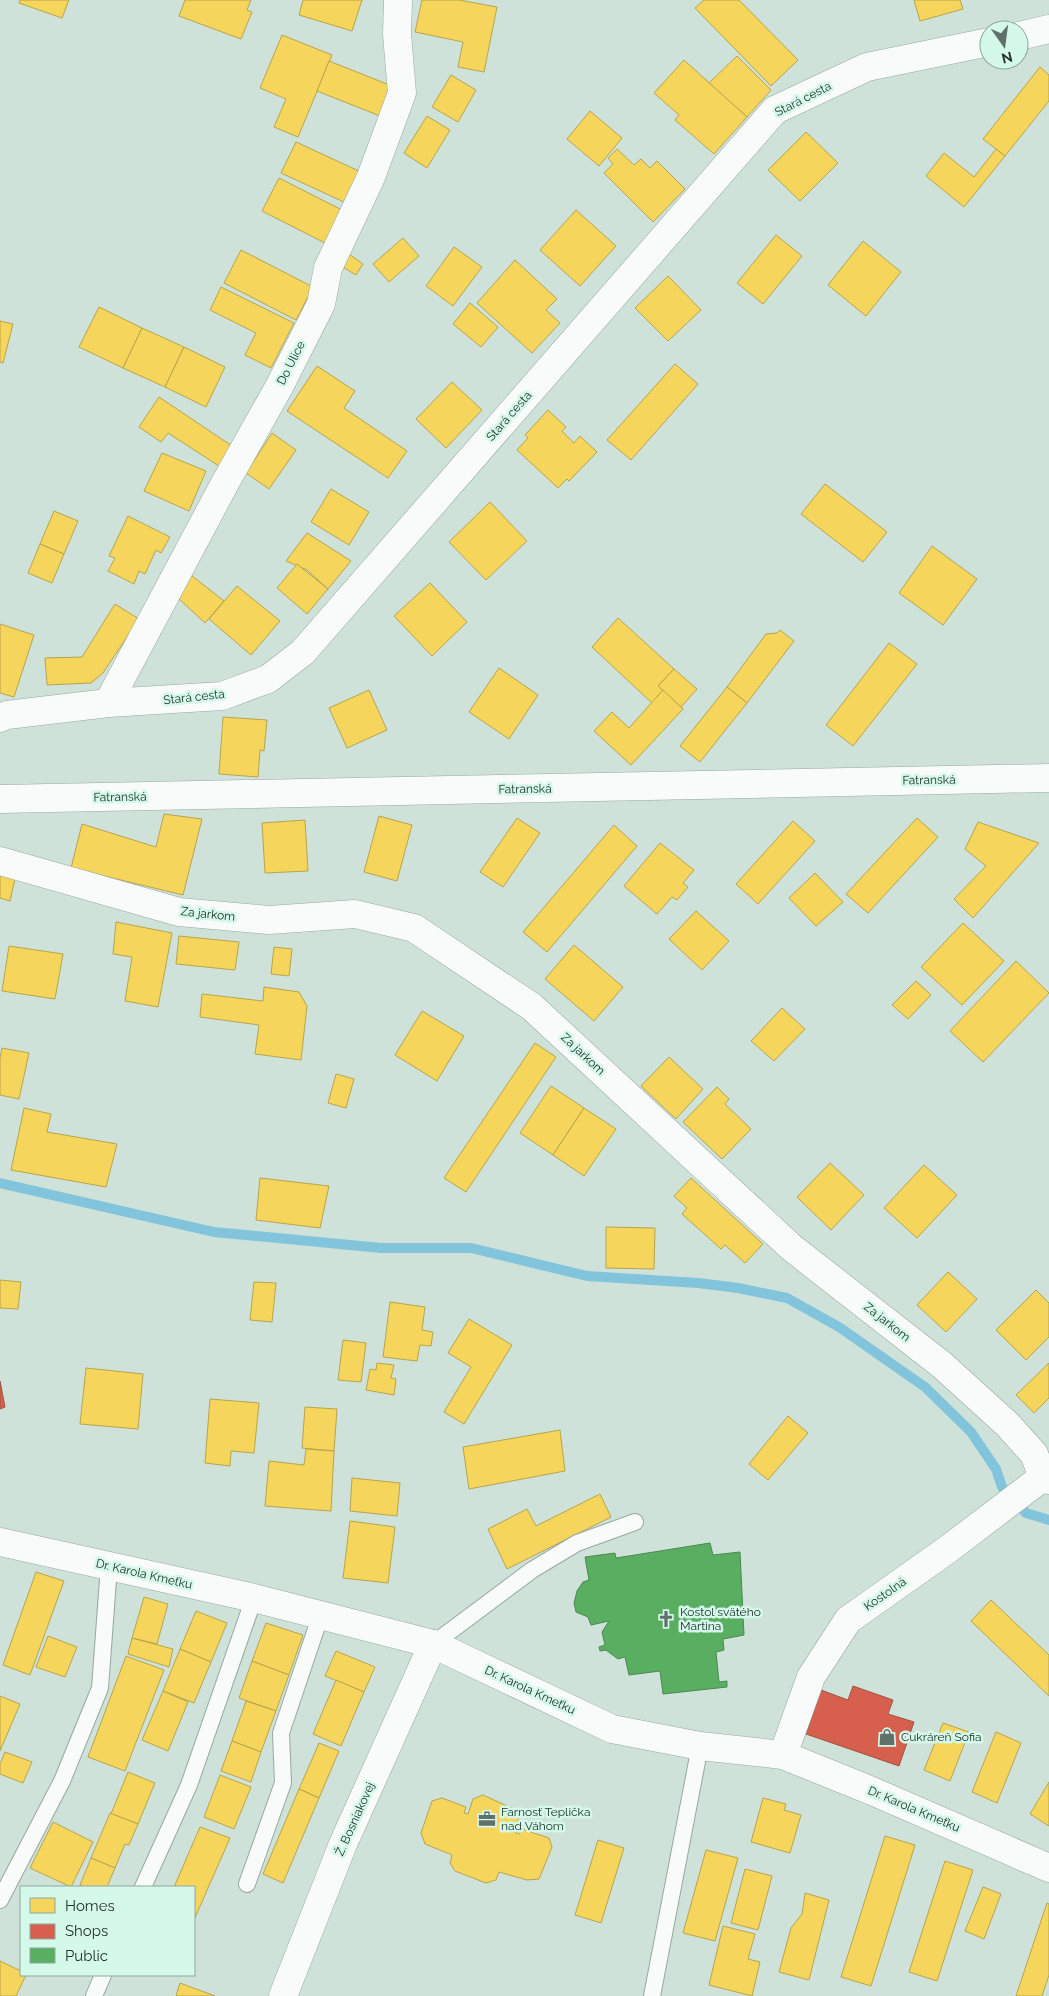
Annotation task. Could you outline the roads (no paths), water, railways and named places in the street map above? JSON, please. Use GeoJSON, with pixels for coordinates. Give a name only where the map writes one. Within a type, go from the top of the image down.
{"type":"FeatureCollection","features":[{"type":"Feature","properties":{"kind":"street","name":"Do Ulice"},"geometry":{"type":"LineString","coordinates":[[108,703],[225,483],[279,387],[321,304],[328,268],[371,177],[402,93],[396,34],[398,0]]}},
{"type":"Feature","properties":{"kind":"street"},"geometry":{"type":"LineString","coordinates":[[1029,34],[1049,29]]}},
{"type":"Feature","properties":{"kind":"street","name":"Stará cesta"},"geometry":{"type":"LineString","coordinates":[[0,718],[6,715],[108,703],[222,696],[268,679],[303,652],[775,110],[867,67],[979,44]]}},
{"type":"Feature","properties":{"kind":"street","name":"Fatranská"},"geometry":{"type":"LineString","coordinates":[[0,799],[1049,778]]}},
{"type":"Feature","properties":{"kind":"street","name":"Za jarkom"},"geometry":{"type":"LineString","coordinates":[[0,861],[179,912],[269,920],[355,914],[414,928],[532,1007],[792,1248],[942,1365],[1008,1425],[1044,1463]]}},
{"type":"Feature","properties":{"kind":"street","name":"Kostolná"},"geometry":{"type":"LineString","coordinates":[[783,1755],[811,1677],[848,1620],[947,1550],[1012,1499],[1044,1463]]}},
{"type":"Feature","properties":{"kind":"street","name":"Dr. Karola Kmeťku"},"geometry":{"type":"LineString","coordinates":[[0,1542],[254,1598],[320,1617],[432,1644],[612,1729],[700,1746],[783,1755],[872,1791],[1049,1868]]}},
{"type":"Feature","properties":{"kind":"street","name":"Ž. Bosniakovej"},"geometry":{"type":"LineString","coordinates":[[283,1996],[343,1844],[432,1644]]}},
{"type":"Feature","properties":{"kind":"lane"},"geometry":{"type":"LineString","coordinates":[[432,1644],[532,1570],[577,1544],[634,1522]]}},
{"type":"Feature","properties":{"kind":"lane"},"geometry":{"type":"LineString","coordinates":[[0,1900],[62,1781],[100,1688],[108,1566]]}},
{"type":"Feature","properties":{"kind":"lane"},"geometry":{"type":"LineString","coordinates":[[143,1886],[189,1785],[254,1598]]}},
{"type":"Feature","properties":{"kind":"lane"},"geometry":{"type":"LineString","coordinates":[[247,1884],[283,1783],[281,1733],[320,1617]]}},
{"type":"Feature","properties":{"kind":"lane"},"geometry":{"type":"LineString","coordinates":[[652,1996],[700,1746]]}},
{"type":"Feature","properties":{"kind":"lane"},"geometry":{"type":"LineString","coordinates":[[94,1996],[103,1976]]}},
{"type":"Feature","properties":{"kind":"waterway"},"geometry":{"type":"LineString","coordinates":[[0,1183],[214,1232],[381,1248],[471,1248],[587,1276],[698,1283],[738,1288],[787,1298],[839,1327],[925,1387],[971,1432],[996,1469],[1002,1487],[1026,1513],[1049,1520]]}},
{"type":"Feature","properties":{"kind":"place","name":"Kostol svätého Martina"},"geometry":{"type":"Point","coordinates":[666,1619]}},
{"type":"Feature","properties":{"kind":"place","name":"Cukráreň Sofia"},"geometry":{"type":"Point","coordinates":[887,1737]}},
{"type":"Feature","properties":{"kind":"place","name":"Farnosť Teplička nad Váhom"},"geometry":{"type":"Point","coordinates":[487,1819]}}]}
